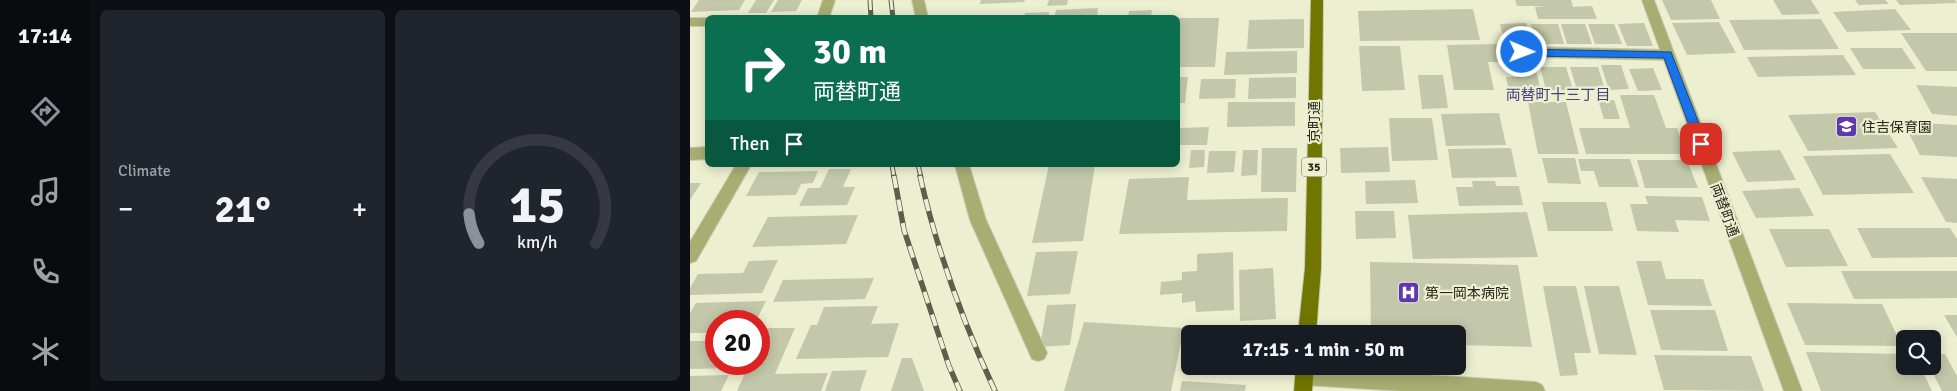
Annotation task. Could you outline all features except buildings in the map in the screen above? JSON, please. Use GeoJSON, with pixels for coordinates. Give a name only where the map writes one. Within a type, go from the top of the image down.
{"type":"FeatureCollection","features":[{"type":"Feature","properties":{"kind":"main road","name":"京町通"},"geometry":{"type":"LineString","coordinates":[[1308,325],[1313,268],[1317,0]]}},
{"type":"Feature","properties":{"kind":"street"},"geometry":{"type":"LineString","coordinates":[[825,15],[829,0]]}},
{"type":"Feature","properties":{"kind":"street"},"geometry":{"type":"LineString","coordinates":[[918,0],[921,15]]}},
{"type":"Feature","properties":{"kind":"street","name":"両替町通"},"geometry":{"type":"LineString","coordinates":[[1648,0],[1792,391]]}},
{"type":"Feature","properties":{"kind":"street"},"geometry":{"type":"LineString","coordinates":[[690,22],[705,22]]}},
{"type":"Feature","properties":{"kind":"street"},"geometry":{"type":"LineString","coordinates":[[1522,52],[1668,55]]}},
{"type":"Feature","properties":{"kind":"street"},"geometry":{"type":"LineString","coordinates":[[690,154],[705,153]]}},
{"type":"Feature","properties":{"kind":"street"},"geometry":{"type":"LineString","coordinates":[[690,256],[743,167]]}},
{"type":"Feature","properties":{"kind":"street"},"geometry":{"type":"LineString","coordinates":[[963,167],[978,220],[1038,353]]}},
{"type":"Feature","properties":{"kind":"street"},"geometry":{"type":"LineString","coordinates":[[1304,378],[1536,391]]}},
{"type":"Feature","properties":{"kind":"railway"},"geometry":{"type":"LineString","coordinates":[[870,0],[871,15]]}},
{"type":"Feature","properties":{"kind":"railway"},"geometry":{"type":"LineString","coordinates":[[891,0],[893,15]]}},
{"type":"Feature","properties":{"kind":"railway"},"geometry":{"type":"LineString","coordinates":[[892,167],[894,177]]}},
{"type":"Feature","properties":{"kind":"railway"},"geometry":{"type":"LineString","coordinates":[[918,167],[921,177]]}},
{"type":"Feature","properties":{"kind":"railway"},"geometry":{"type":"LineString","coordinates":[[894,176],[904,230],[949,366],[960,391]]}},
{"type":"Feature","properties":{"kind":"railway"},"geometry":{"type":"LineString","coordinates":[[920,176],[934,232],[952,286],[972,339],[995,391]]}},
{"type":"Feature","properties":{"kind":"place","name":"住吉保育園"},"geometry":{"type":"Point","coordinates":[1846,127]}},
{"type":"Feature","properties":{"kind":"place","name":"第一岡本病院"},"geometry":{"type":"Point","coordinates":[1409,293]}},
{"type":"Feature","properties":{"kind":"district","name":"両替町十三丁目"},"geometry":{"type":"Point","coordinates":[1558,95]}},
{"type":"Feature","properties":{"kind":"route"},"geometry":{"type":"LineString","coordinates":[[1522,52],[1668,55],[1701,144]]}}]}
